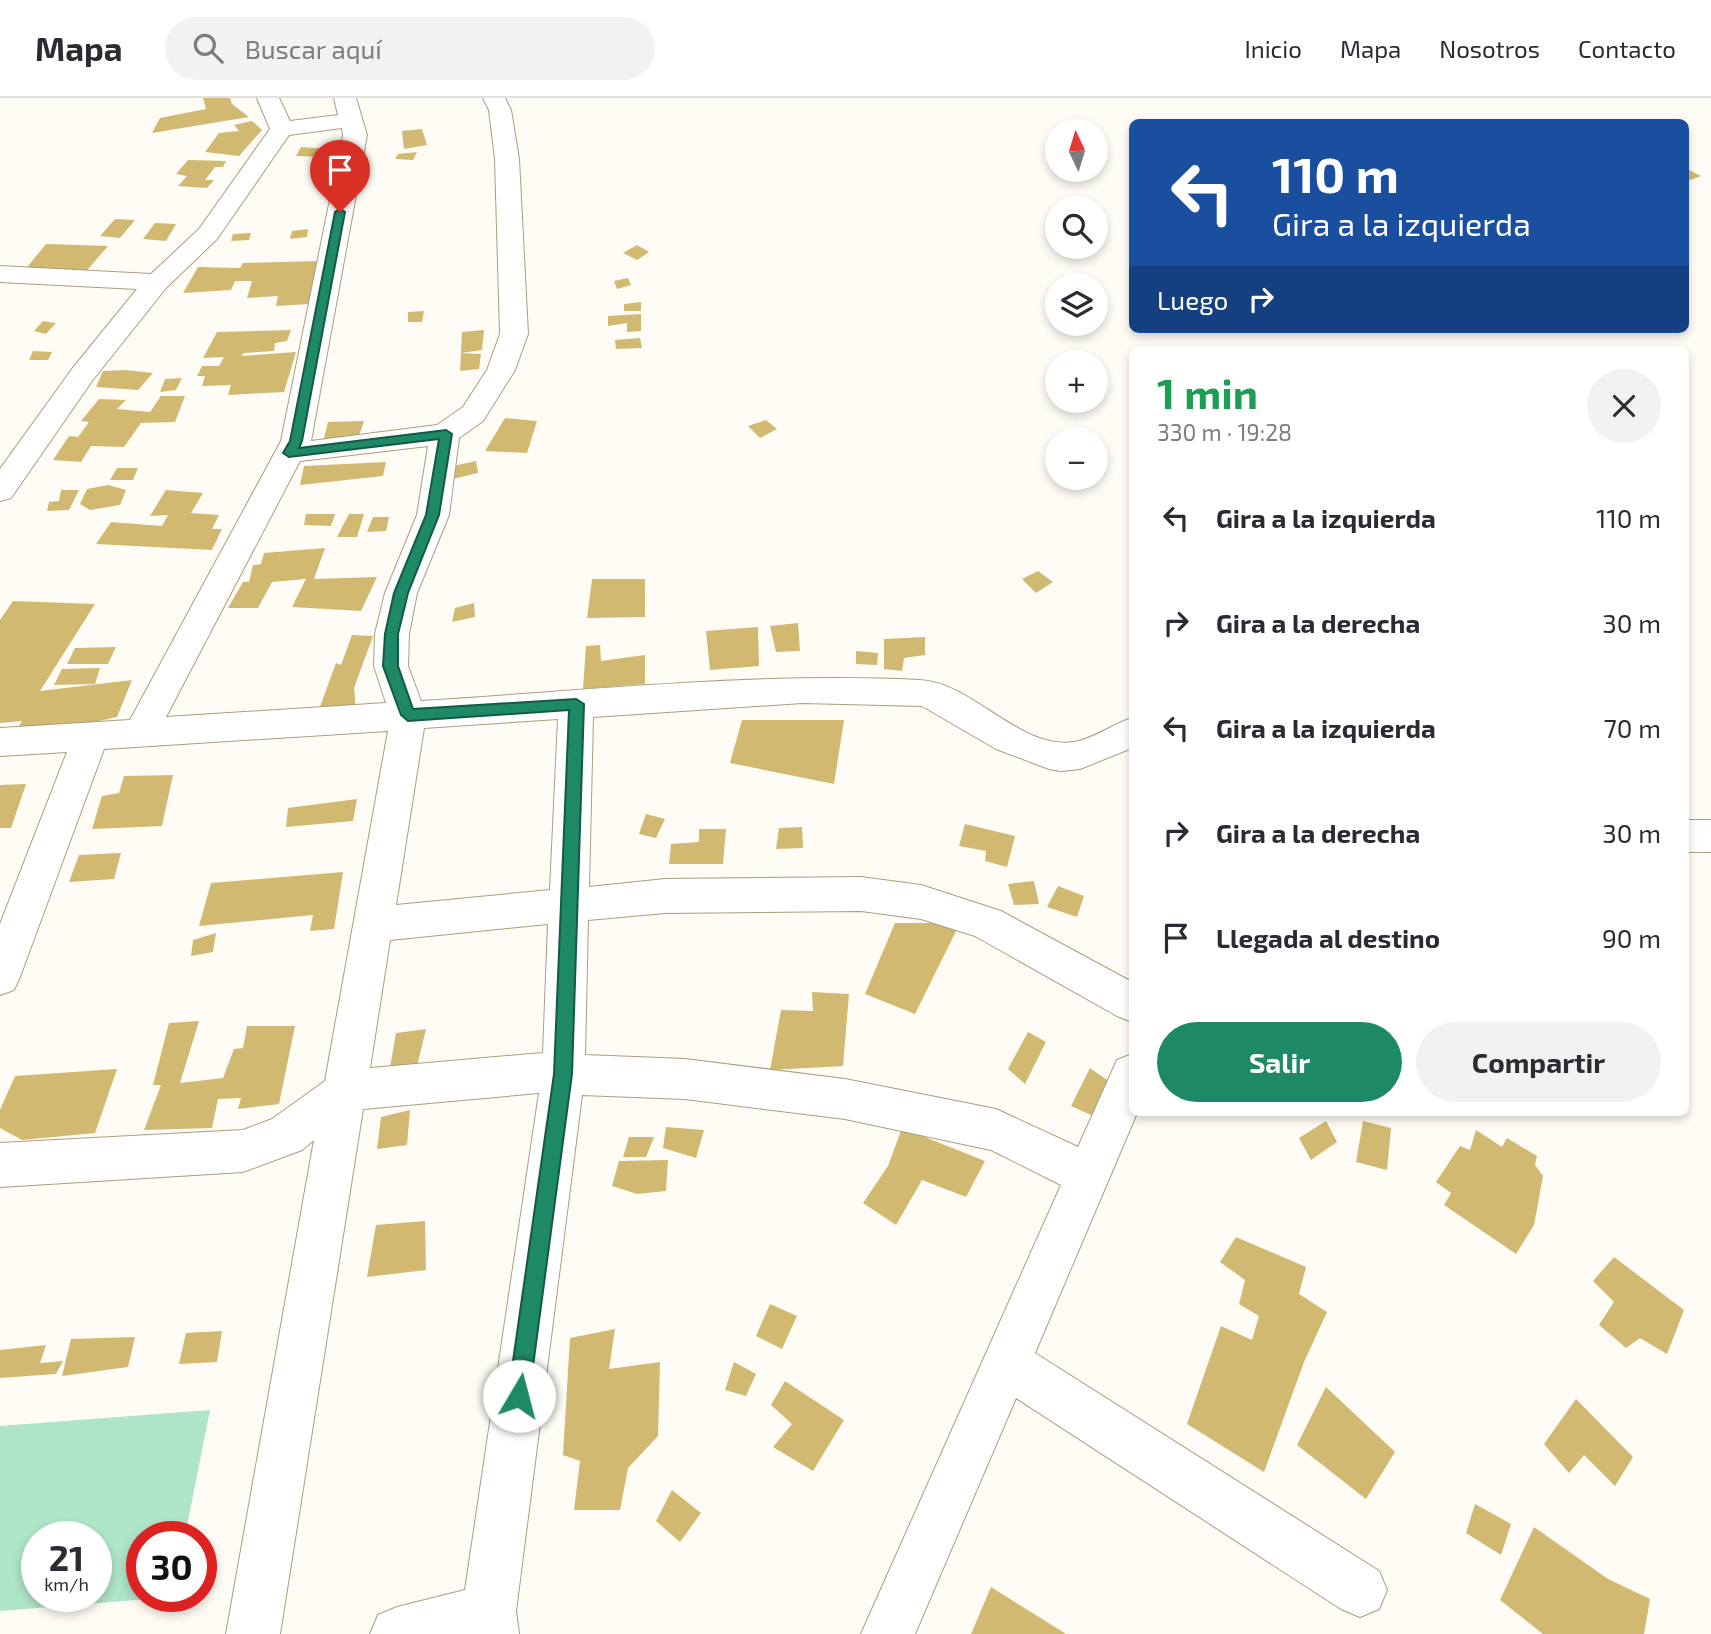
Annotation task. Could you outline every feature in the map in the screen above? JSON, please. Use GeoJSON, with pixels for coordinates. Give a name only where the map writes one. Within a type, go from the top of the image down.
{"type":"FeatureCollection","features":[{"type":"Feature","properties":{"kind":"street"},"geometry":{"type":"LineString","coordinates":[[268,98],[282,129]]}},
{"type":"Feature","properties":{"kind":"street"},"geometry":{"type":"LineString","coordinates":[[289,453],[446,434],[472,414],[501,370],[514,334],[507,159],[500,110],[494,98]]}},
{"type":"Feature","properties":{"kind":"street"},"geometry":{"type":"LineString","coordinates":[[0,491],[82,375],[157,282],[208,234],[282,129],[349,109],[355,135],[296,441],[142,730]]}},
{"type":"Feature","properties":{"kind":"street"},"geometry":{"type":"LineString","coordinates":[[0,274],[157,282]]}},
{"type":"Feature","properties":{"kind":"street"},"geometry":{"type":"LineString","coordinates":[[253,1634],[408,715],[391,666],[391,634],[401,593],[433,515],[446,434]]}},
{"type":"Feature","properties":{"kind":"street"},"geometry":{"type":"LineString","coordinates":[[0,741],[802,690],[923,693],[939,697],[998,734],[1046,754],[1069,758],[1096,750],[1129,734]]}},
{"type":"Feature","properties":{"kind":"street"},"geometry":{"type":"LineString","coordinates":[[397,1634],[490,1622],[563,1074],[576,704]]}},
{"type":"Feature","properties":{"kind":"street"},"geometry":{"type":"LineString","coordinates":[[0,977],[92,736]]}},
{"type":"Feature","properties":{"kind":"street"},"geometry":{"type":"LineString","coordinates":[[1689,836],[1711,836]]}},
{"type":"Feature","properties":{"kind":"street"},"geometry":{"type":"LineString","coordinates":[[374,925],[666,896],[862,894],[920,902],[986,923],[1129,1001]]}},
{"type":"Feature","properties":{"kind":"street"},"geometry":{"type":"LineString","coordinates":[[0,1165],[243,1151],[286,1135],[346,1090],[541,1073],[685,1079],[845,1098],[996,1130],[1088,1175]]}},
{"type":"Feature","properties":{"kind":"street"},"geometry":{"type":"LineString","coordinates":[[888,1634],[1129,1081]]}},
{"type":"Feature","properties":{"kind":"street"},"geometry":{"type":"LineString","coordinates":[[1006,1363],[1360,1590]]}},
{"type":"Feature","properties":{"kind":"green space"},"geometry":{"type":"Polygon","coordinates":[[[210,1410],[188,1521],[126,1521],[126,1601],[112,1602],[112,1521],[21,1521],[21,1609],[0,1611],[0,1426],[210,1410]]]}},
{"type":"Feature","properties":{"kind":"building"},"geometry":{"type":"Polygon","coordinates":[[[203,98],[230,98],[232,104],[249,117],[152,133],[160,118],[206,109],[203,98]]]}},
{"type":"Feature","properties":{"kind":"building"},"geometry":{"type":"Polygon","coordinates":[[[252,121],[262,130],[239,156],[205,152],[219,133],[239,131],[234,125],[252,121]]]}},
{"type":"Feature","properties":{"kind":"building"},"geometry":{"type":"Polygon","coordinates":[[[422,129],[427,145],[404,149],[402,131],[422,129]]]}},
{"type":"Feature","properties":{"kind":"building"},"geometry":{"type":"Polygon","coordinates":[[[330,144],[348,144],[343,158],[296,156],[301,147],[328,149],[330,144]]]}},
{"type":"Feature","properties":{"kind":"building"},"geometry":{"type":"Polygon","coordinates":[[[417,152],[413,160],[395,159],[398,154],[417,152]]]}},
{"type":"Feature","properties":{"kind":"building"},"geometry":{"type":"Polygon","coordinates":[[[188,160],[226,161],[223,167],[215,167],[205,180],[214,180],[207,188],[178,186],[187,176],[176,174],[188,160]]]}},
{"type":"Feature","properties":{"kind":"building"},"geometry":{"type":"Polygon","coordinates":[[[1689,170],[1701,176],[1689,180],[1689,170]]]}},
{"type":"Feature","properties":{"kind":"building"},"geometry":{"type":"Polygon","coordinates":[[[115,219],[135,220],[120,238],[100,236],[115,219]]]}},
{"type":"Feature","properties":{"kind":"building"},"geometry":{"type":"Polygon","coordinates":[[[155,223],[176,224],[166,241],[143,239],[155,223]]]}},
{"type":"Feature","properties":{"kind":"building"},"geometry":{"type":"Polygon","coordinates":[[[308,229],[307,237],[290,239],[292,231],[308,229]]]}},
{"type":"Feature","properties":{"kind":"building"},"geometry":{"type":"Polygon","coordinates":[[[251,233],[249,240],[231,241],[233,234],[251,233]]]}},
{"type":"Feature","properties":{"kind":"building"},"geometry":{"type":"Polygon","coordinates":[[[46,244],[108,246],[83,275],[24,271],[46,244]]]}},
{"type":"Feature","properties":{"kind":"building"},"geometry":{"type":"Polygon","coordinates":[[[637,245],[649,252],[637,260],[623,253],[637,245]]]}},
{"type":"Feature","properties":{"kind":"building"},"geometry":{"type":"Polygon","coordinates":[[[319,261],[310,304],[276,306],[278,296],[247,298],[252,281],[235,281],[231,290],[183,293],[198,267],[240,268],[243,263],[319,261]]]}},
{"type":"Feature","properties":{"kind":"building"},"geometry":{"type":"Polygon","coordinates":[[[628,278],[631,285],[617,289],[614,281],[628,278]]]}},
{"type":"Feature","properties":{"kind":"building"},"geometry":{"type":"Polygon","coordinates":[[[641,302],[641,311],[624,311],[624,304],[641,302]]]}},
{"type":"Feature","properties":{"kind":"building"},"geometry":{"type":"Polygon","coordinates":[[[424,311],[422,322],[408,322],[408,312],[424,311]]]}},
{"type":"Feature","properties":{"kind":"building"},"geometry":{"type":"Polygon","coordinates":[[[641,314],[641,331],[627,332],[627,323],[608,326],[608,316],[641,314]]]}},
{"type":"Feature","properties":{"kind":"building"},"geometry":{"type":"Polygon","coordinates":[[[43,321],[56,323],[46,334],[34,331],[43,321]]]}},
{"type":"Feature","properties":{"kind":"building"},"geometry":{"type":"Polygon","coordinates":[[[291,330],[287,341],[275,343],[274,351],[244,353],[241,356],[296,352],[284,392],[228,395],[231,385],[202,386],[205,376],[197,376],[202,366],[219,366],[224,357],[203,358],[217,332],[291,330]]]}},
{"type":"Feature","properties":{"kind":"building"},"geometry":{"type":"Polygon","coordinates":[[[484,330],[482,350],[461,353],[462,332],[484,330]]]}},
{"type":"Feature","properties":{"kind":"building"},"geometry":{"type":"Polygon","coordinates":[[[640,338],[642,348],[616,349],[615,340],[640,338]]]}},
{"type":"Feature","properties":{"kind":"building"},"geometry":{"type":"Polygon","coordinates":[[[33,351],[52,352],[48,360],[29,360],[33,351]]]}},
{"type":"Feature","properties":{"kind":"building"},"geometry":{"type":"Polygon","coordinates":[[[461,353],[481,354],[479,369],[460,371],[461,353]]]}},
{"type":"Feature","properties":{"kind":"building"},"geometry":{"type":"Polygon","coordinates":[[[103,371],[153,373],[138,390],[96,387],[103,371]]]}},
{"type":"Feature","properties":{"kind":"building"},"geometry":{"type":"Polygon","coordinates":[[[182,378],[176,390],[160,392],[165,379],[182,378]]]}},
{"type":"Feature","properties":{"kind":"building"},"geometry":{"type":"Polygon","coordinates":[[[161,396],[185,396],[175,422],[141,423],[124,447],[91,446],[81,462],[53,460],[69,436],[78,437],[89,422],[81,421],[99,399],[126,400],[117,409],[150,412],[161,396]]]}},
{"type":"Feature","properties":{"kind":"building"},"geometry":{"type":"Polygon","coordinates":[[[505,418],[537,421],[527,453],[485,451],[505,418]]]}},
{"type":"Feature","properties":{"kind":"building"},"geometry":{"type":"Polygon","coordinates":[[[766,420],[777,429],[760,438],[748,426],[766,420]]]}},
{"type":"Feature","properties":{"kind":"building"},"geometry":{"type":"Polygon","coordinates":[[[364,421],[358,439],[323,442],[328,422],[364,421]]]}},
{"type":"Feature","properties":{"kind":"building"},"geometry":{"type":"Polygon","coordinates":[[[476,461],[478,473],[448,480],[445,468],[476,461]]]}},
{"type":"Feature","properties":{"kind":"building"},"geometry":{"type":"Polygon","coordinates":[[[386,462],[383,476],[300,485],[304,466],[386,462]]]}},
{"type":"Feature","properties":{"kind":"building"},"geometry":{"type":"Polygon","coordinates":[[[117,468],[138,468],[133,480],[110,480],[117,468]]]}},
{"type":"Feature","properties":{"kind":"building"},"geometry":{"type":"Polygon","coordinates":[[[108,485],[126,490],[120,505],[90,510],[80,504],[87,489],[108,485]]]}},
{"type":"Feature","properties":{"kind":"building"},"geometry":{"type":"Polygon","coordinates":[[[61,490],[79,490],[69,510],[47,511],[49,502],[59,501],[61,490]]]}},
{"type":"Feature","properties":{"kind":"building"},"geometry":{"type":"Polygon","coordinates":[[[166,490],[203,493],[191,513],[219,515],[212,529],[222,529],[212,550],[96,544],[111,522],[162,526],[168,515],[150,516],[166,490]]]}},
{"type":"Feature","properties":{"kind":"building"},"geometry":{"type":"Polygon","coordinates":[[[306,514],[335,514],[331,526],[304,525],[306,514]]]}},
{"type":"Feature","properties":{"kind":"building"},"geometry":{"type":"Polygon","coordinates":[[[349,514],[364,514],[357,537],[337,537],[349,514]]]}},
{"type":"Feature","properties":{"kind":"building"},"geometry":{"type":"Polygon","coordinates":[[[373,517],[389,517],[386,531],[367,532],[373,517]]]}},
{"type":"Feature","properties":{"kind":"building"},"geometry":{"type":"Polygon","coordinates":[[[325,548],[314,579],[377,577],[361,611],[292,607],[306,579],[272,582],[258,608],[228,608],[243,582],[249,582],[253,565],[261,564],[264,553],[325,548]]]}},
{"type":"Feature","properties":{"kind":"building"},"geometry":{"type":"Polygon","coordinates":[[[1038,571],[1053,582],[1036,593],[1022,579],[1038,571]]]}},
{"type":"Feature","properties":{"kind":"building"},"geometry":{"type":"Polygon","coordinates":[[[592,579],[645,579],[645,617],[587,618],[592,579]]]}},
{"type":"Feature","properties":{"kind":"building"},"geometry":{"type":"Polygon","coordinates":[[[13,601],[95,604],[40,691],[132,680],[117,717],[85,724],[17,730],[22,721],[0,723],[0,620],[13,601]]]}},
{"type":"Feature","properties":{"kind":"building"},"geometry":{"type":"Polygon","coordinates":[[[474,603],[475,617],[452,622],[455,608],[474,603]]]}},
{"type":"Feature","properties":{"kind":"building"},"geometry":{"type":"Polygon","coordinates":[[[798,623],[800,651],[776,652],[770,626],[798,623]]]}},
{"type":"Feature","properties":{"kind":"building"},"geometry":{"type":"Polygon","coordinates":[[[758,627],[759,666],[710,670],[706,631],[758,627]]]}},
{"type":"Feature","properties":{"kind":"building"},"geometry":{"type":"Polygon","coordinates":[[[352,635],[373,636],[354,688],[356,710],[317,715],[336,663],[341,665],[352,635]]]}},
{"type":"Feature","properties":{"kind":"building"},"geometry":{"type":"Polygon","coordinates":[[[925,637],[925,655],[904,658],[902,671],[884,669],[884,639],[925,637]]]}},
{"type":"Feature","properties":{"kind":"building"},"geometry":{"type":"Polygon","coordinates":[[[600,645],[601,661],[645,655],[645,684],[583,689],[586,646],[600,645]]]}},
{"type":"Feature","properties":{"kind":"building"},"geometry":{"type":"Polygon","coordinates":[[[116,647],[108,664],[67,664],[75,648],[116,647]]]}},
{"type":"Feature","properties":{"kind":"building"},"geometry":{"type":"Polygon","coordinates":[[[856,651],[878,653],[877,665],[856,664],[856,651]]]}},
{"type":"Feature","properties":{"kind":"building"},"geometry":{"type":"Polygon","coordinates":[[[100,668],[95,684],[54,685],[62,669],[100,668]]]}},
{"type":"Feature","properties":{"kind":"building"},"geometry":{"type":"Polygon","coordinates":[[[742,720],[844,720],[834,784],[730,763],[742,720]]]}},
{"type":"Feature","properties":{"kind":"building"},"geometry":{"type":"Polygon","coordinates":[[[173,775],[162,826],[92,829],[102,796],[119,793],[124,776],[173,775]]]}},
{"type":"Feature","properties":{"kind":"building"},"geometry":{"type":"Polygon","coordinates":[[[26,784],[11,828],[0,828],[0,785],[26,784]]]}},
{"type":"Feature","properties":{"kind":"building"},"geometry":{"type":"Polygon","coordinates":[[[357,799],[353,821],[286,827],[288,808],[357,799]]]}},
{"type":"Feature","properties":{"kind":"building"},"geometry":{"type":"Polygon","coordinates":[[[646,814],[665,819],[656,838],[639,834],[646,814]]]}},
{"type":"Feature","properties":{"kind":"building"},"geometry":{"type":"Polygon","coordinates":[[[965,824],[1015,836],[1007,867],[985,861],[986,851],[959,846],[965,824]]]}},
{"type":"Feature","properties":{"kind":"building"},"geometry":{"type":"Polygon","coordinates":[[[802,827],[803,848],[776,849],[779,828],[802,827]]]}},
{"type":"Feature","properties":{"kind":"building"},"geometry":{"type":"Polygon","coordinates":[[[699,829],[726,829],[723,864],[669,864],[671,844],[699,842],[699,829]]]}},
{"type":"Feature","properties":{"kind":"building"},"geometry":{"type":"Polygon","coordinates":[[[121,853],[114,879],[69,882],[79,855],[121,853]]]}},
{"type":"Feature","properties":{"kind":"building"},"geometry":{"type":"Polygon","coordinates":[[[343,872],[334,929],[310,931],[313,915],[199,926],[211,883],[343,872]]]}},
{"type":"Feature","properties":{"kind":"building"},"geometry":{"type":"Polygon","coordinates":[[[1034,881],[1039,904],[1014,905],[1008,884],[1034,881]]]}},
{"type":"Feature","properties":{"kind":"building"},"geometry":{"type":"Polygon","coordinates":[[[1058,886],[1084,896],[1077,917],[1047,907],[1058,886]]]}},
{"type":"Feature","properties":{"kind":"building"},"geometry":{"type":"Polygon","coordinates":[[[895,923],[960,923],[915,1014],[865,994],[895,923]]]}},
{"type":"Feature","properties":{"kind":"building"},"geometry":{"type":"Polygon","coordinates":[[[216,933],[213,952],[191,956],[193,940],[216,933]]]}},
{"type":"Feature","properties":{"kind":"building"},"geometry":{"type":"Polygon","coordinates":[[[812,992],[849,994],[843,1066],[770,1070],[781,1010],[813,1011],[812,992]]]}},
{"type":"Feature","properties":{"kind":"building"},"geometry":{"type":"Polygon","coordinates":[[[199,1021],[180,1083],[223,1078],[234,1049],[243,1048],[247,1026],[295,1026],[279,1104],[238,1109],[241,1098],[218,1099],[212,1128],[144,1130],[161,1085],[153,1085],[169,1023],[199,1021]]]}},
{"type":"Feature","properties":{"kind":"building"},"geometry":{"type":"Polygon","coordinates":[[[426,1029],[417,1066],[390,1068],[396,1033],[426,1029]]]}},
{"type":"Feature","properties":{"kind":"building"},"geometry":{"type":"Polygon","coordinates":[[[1028,1032],[1046,1042],[1025,1084],[1008,1069],[1028,1032]]]}},
{"type":"Feature","properties":{"kind":"building"},"geometry":{"type":"Polygon","coordinates":[[[1090,1068],[1114,1085],[1100,1119],[1071,1106],[1090,1068]]]}},
{"type":"Feature","properties":{"kind":"building"},"geometry":{"type":"Polygon","coordinates":[[[117,1069],[95,1133],[22,1140],[0,1128],[0,1110],[15,1076],[117,1069]]]}},
{"type":"Feature","properties":{"kind":"building"},"geometry":{"type":"Polygon","coordinates":[[[410,1110],[407,1145],[377,1149],[381,1117],[410,1110]]]}},
{"type":"Feature","properties":{"kind":"building"},"geometry":{"type":"Polygon","coordinates":[[[1326,1121],[1337,1142],[1311,1160],[1299,1138],[1326,1121]]]}},
{"type":"Feature","properties":{"kind":"building"},"geometry":{"type":"Polygon","coordinates":[[[1363,1121],[1391,1128],[1387,1170],[1356,1162],[1363,1121]]]}},
{"type":"Feature","properties":{"kind":"building"},"geometry":{"type":"Polygon","coordinates":[[[666,1127],[704,1130],[696,1158],[663,1148],[666,1127]]]}},
{"type":"Feature","properties":{"kind":"building"},"geometry":{"type":"Polygon","coordinates":[[[902,1128],[985,1161],[966,1197],[922,1180],[896,1225],[863,1203],[888,1166],[902,1128]]]}},
{"type":"Feature","properties":{"kind":"building"},"geometry":{"type":"Polygon","coordinates":[[[1476,1130],[1502,1147],[1507,1138],[1537,1156],[1535,1165],[1543,1176],[1534,1225],[1516,1254],[1444,1205],[1451,1193],[1436,1182],[1460,1146],[1470,1150],[1476,1130]]]}},
{"type":"Feature","properties":{"kind":"building"},"geometry":{"type":"Polygon","coordinates":[[[629,1137],[654,1137],[646,1157],[623,1157],[629,1137]]]}},
{"type":"Feature","properties":{"kind":"building"},"geometry":{"type":"Polygon","coordinates":[[[668,1160],[666,1191],[637,1194],[612,1186],[619,1161],[668,1160]]]}},
{"type":"Feature","properties":{"kind":"building"},"geometry":{"type":"Polygon","coordinates":[[[425,1221],[426,1270],[367,1277],[376,1225],[425,1221]]]}},
{"type":"Feature","properties":{"kind":"building"},"geometry":{"type":"Polygon","coordinates":[[[1236,1237],[1306,1267],[1299,1294],[1327,1312],[1304,1362],[1264,1472],[1187,1424],[1221,1326],[1252,1340],[1259,1316],[1239,1304],[1245,1280],[1220,1262],[1236,1237]]]}},
{"type":"Feature","properties":{"kind":"building"},"geometry":{"type":"Polygon","coordinates":[[[1614,1257],[1684,1310],[1667,1354],[1640,1338],[1626,1348],[1599,1325],[1614,1302],[1593,1281],[1614,1257]]]}},
{"type":"Feature","properties":{"kind":"building"},"geometry":{"type":"Polygon","coordinates":[[[770,1304],[797,1316],[782,1349],[756,1336],[770,1304]]]}},
{"type":"Feature","properties":{"kind":"building"},"geometry":{"type":"Polygon","coordinates":[[[615,1329],[609,1369],[660,1362],[658,1436],[628,1468],[620,1510],[574,1510],[580,1461],[563,1455],[570,1338],[615,1329]]]}},
{"type":"Feature","properties":{"kind":"building"},"geometry":{"type":"Polygon","coordinates":[[[222,1331],[217,1362],[179,1364],[186,1333],[222,1331]]]}},
{"type":"Feature","properties":{"kind":"building"},"geometry":{"type":"Polygon","coordinates":[[[135,1337],[128,1367],[62,1376],[71,1339],[135,1337]]]}},
{"type":"Feature","properties":{"kind":"building"},"geometry":{"type":"Polygon","coordinates":[[[46,1345],[40,1363],[63,1361],[56,1374],[0,1378],[0,1350],[46,1345]]]}},
{"type":"Feature","properties":{"kind":"building"},"geometry":{"type":"Polygon","coordinates":[[[734,1362],[756,1374],[746,1396],[725,1390],[734,1362]]]}},
{"type":"Feature","properties":{"kind":"building"},"geometry":{"type":"Polygon","coordinates":[[[785,1381],[844,1420],[813,1471],[773,1447],[792,1424],[771,1405],[785,1381]]]}},
{"type":"Feature","properties":{"kind":"building"},"geometry":{"type":"Polygon","coordinates":[[[1326,1387],[1395,1452],[1366,1499],[1297,1445],[1326,1387]]]}},
{"type":"Feature","properties":{"kind":"building"},"geometry":{"type":"Polygon","coordinates":[[[1576,1399],[1633,1457],[1615,1486],[1584,1455],[1569,1473],[1544,1444],[1576,1399]]]}},
{"type":"Feature","properties":{"kind":"building"},"geometry":{"type":"Polygon","coordinates":[[[672,1490],[701,1513],[680,1542],[656,1521],[672,1490]]]}},
{"type":"Feature","properties":{"kind":"building"},"geometry":{"type":"Polygon","coordinates":[[[1475,1504],[1511,1524],[1501,1555],[1466,1533],[1475,1504]]]}},
{"type":"Feature","properties":{"kind":"building"},"geometry":{"type":"Polygon","coordinates":[[[1534,1527],[1608,1579],[1650,1599],[1644,1634],[1543,1634],[1500,1600],[1534,1527]]]}},
{"type":"Feature","properties":{"kind":"building"},"geometry":{"type":"Polygon","coordinates":[[[991,1587],[1066,1634],[971,1634],[991,1587]]]}},
{"type":"Feature","properties":{"kind":"route"},"geometry":{"type":"LineString","coordinates":[[340,212],[296,441],[289,453],[446,434],[433,515],[401,593],[391,634],[391,666],[408,715],[576,704],[563,1074],[519,1396]]}}]}
